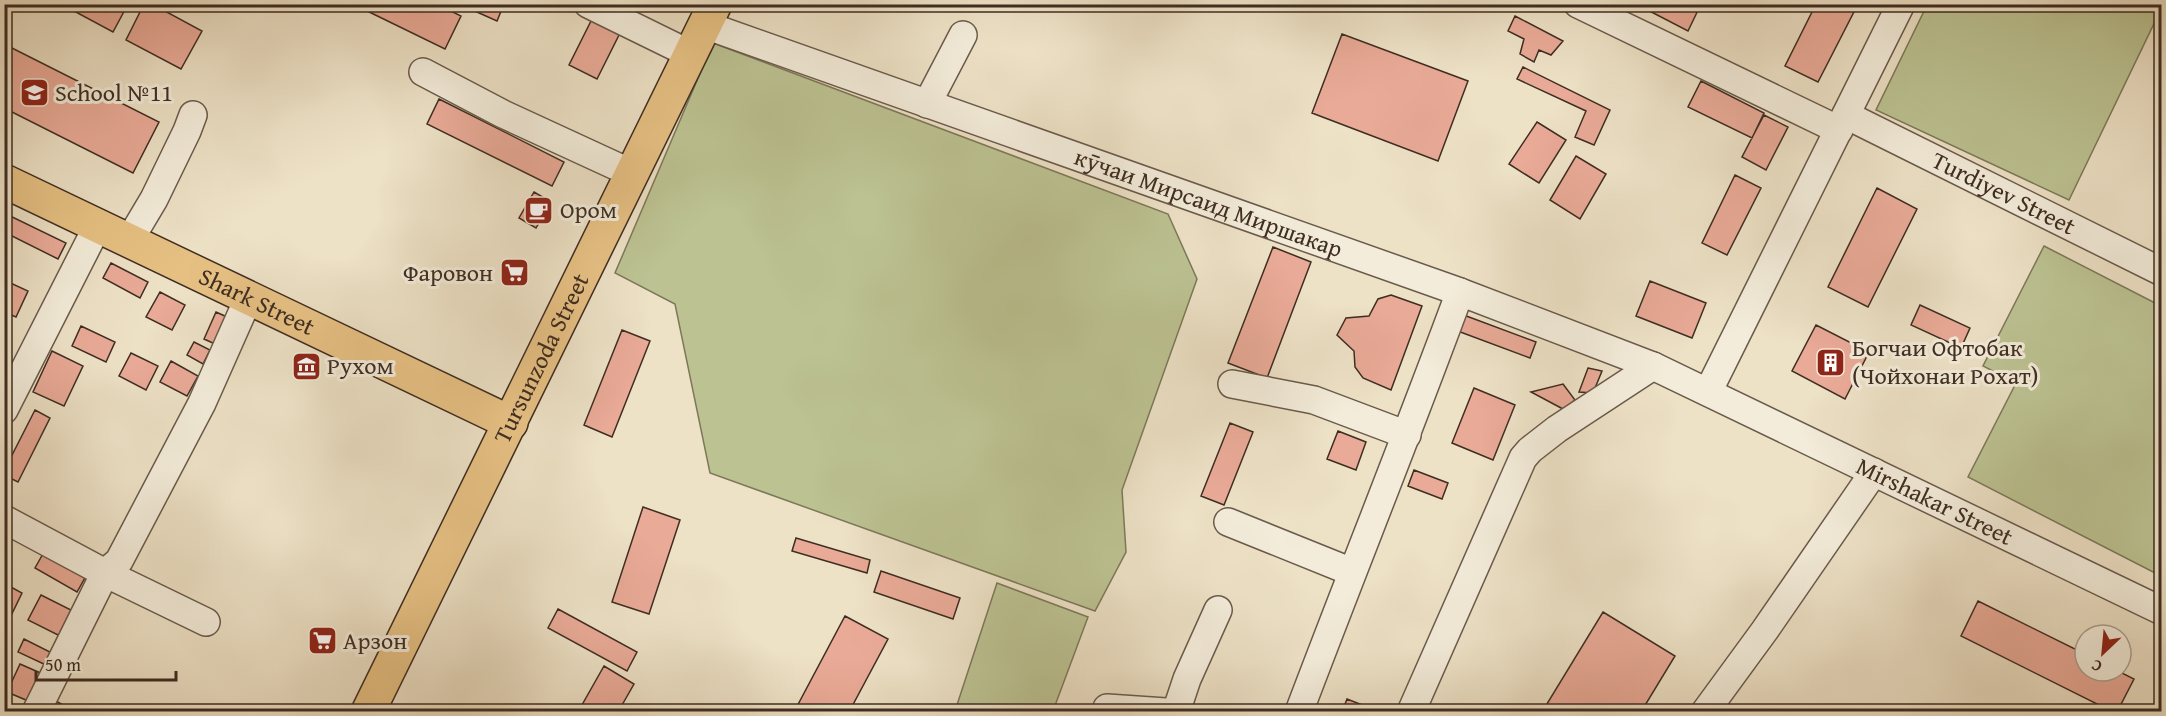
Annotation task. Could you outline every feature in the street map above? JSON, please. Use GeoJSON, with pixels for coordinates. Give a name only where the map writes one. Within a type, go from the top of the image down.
{"type":"FeatureCollection","features":[{"type":"Feature","properties":{"kind":"main road","name":"Tursunzoda Street"},"geometry":{"type":"LineString","coordinates":[[373,710],[631,173],[710,15]]}},
{"type":"Feature","properties":{"kind":"main road","name":"Shark Street"},"geometry":{"type":"LineString","coordinates":[[4,181],[511,423]]}},
{"type":"Feature","properties":{"kind":"street"},"geometry":{"type":"LineString","coordinates":[[588,4],[690,54]]}},
{"type":"Feature","properties":{"kind":"street","name":"Turdiyev Street"},"geometry":{"type":"LineString","coordinates":[[1578,4],[1842,122],[2162,272]]}},
{"type":"Feature","properties":{"kind":"street"},"geometry":{"type":"LineString","coordinates":[[1708,392],[1901,4]]}},
{"type":"Feature","properties":{"kind":"street","name":"кӯчаи Мирсаид Миршакар"},"geometry":{"type":"LineString","coordinates":[[710,15],[927,104],[1460,292],[1653,366],[1708,392]]}},
{"type":"Feature","properties":{"kind":"street"},"geometry":{"type":"LineString","coordinates":[[927,104],[963,36]]}},
{"type":"Feature","properties":{"kind":"street"},"geometry":{"type":"LineString","coordinates":[[423,72],[502,114],[631,173]]}},
{"type":"Feature","properties":{"kind":"street"},"geometry":{"type":"LineString","coordinates":[[129,241],[154,199],[193,115]]}},
{"type":"Feature","properties":{"kind":"street"},"geometry":{"type":"LineString","coordinates":[[4,410],[98,225]]}},
{"type":"Feature","properties":{"kind":"street"},"geometry":{"type":"LineString","coordinates":[[1299,711],[1407,435],[1460,292]]}},
{"type":"Feature","properties":{"kind":"street"},"geometry":{"type":"LineString","coordinates":[[36,711],[105,573],[119,561],[159,487],[202,403],[249,297]]}},
{"type":"Feature","properties":{"kind":"street"},"geometry":{"type":"LineString","coordinates":[[1411,711],[1523,458],[1557,429],[1653,366]]}},
{"type":"Feature","properties":{"kind":"street"},"geometry":{"type":"LineString","coordinates":[[1232,384],[1314,400],[1407,435]]}},
{"type":"Feature","properties":{"kind":"street","name":"Mirshakar Street"},"geometry":{"type":"LineString","coordinates":[[1708,392],[2162,611]]}},
{"type":"Feature","properties":{"kind":"street"},"geometry":{"type":"LineString","coordinates":[[1704,711],[1765,630],[1874,472]]}},
{"type":"Feature","properties":{"kind":"street"},"geometry":{"type":"LineString","coordinates":[[4,519],[105,573],[206,622]]}},
{"type":"Feature","properties":{"kind":"street"},"geometry":{"type":"LineString","coordinates":[[1228,522],[1352,572]]}},
{"type":"Feature","properties":{"kind":"street"},"geometry":{"type":"LineString","coordinates":[[1176,711],[1187,679],[1218,610]]}},
{"type":"Feature","properties":{"kind":"street"},"geometry":{"type":"LineString","coordinates":[[1107,708],[1166,711]]}},
{"type":"Feature","properties":{"kind":"green space"},"geometry":{"type":"Polygon","coordinates":[[[1927,5],[2161,5],[2069,200],[1876,110],[1927,5]]]}},
{"type":"Feature","properties":{"kind":"green space"},"geometry":{"type":"Polygon","coordinates":[[[713,43],[1168,214],[1197,279],[1122,490],[1126,552],[1095,611],[710,473],[675,304],[615,273],[713,43]]]}},
{"type":"Feature","properties":{"kind":"green space"},"geometry":{"type":"Polygon","coordinates":[[[2044,246],[2161,306],[2162,566],[2157,574],[1968,477],[2016,383],[1983,366],[2044,246]]]}},
{"type":"Feature","properties":{"kind":"green space"},"geometry":{"type":"Polygon","coordinates":[[[997,583],[1088,617],[1053,711],[955,711],[997,583]]]}},
{"type":"Feature","properties":{"kind":"building"},"geometry":{"type":"Polygon","coordinates":[[[61,4],[128,4],[113,32],[61,4]]]}},
{"type":"Feature","properties":{"kind":"building"},"geometry":{"type":"Polygon","coordinates":[[[144,4],[152,4],[202,31],[181,69],[126,40],[144,4]]]}},
{"type":"Feature","properties":{"kind":"building"},"geometry":{"type":"Polygon","coordinates":[[[360,4],[437,4],[461,16],[445,49],[359,7],[360,4]]]}},
{"type":"Feature","properties":{"kind":"building"},"geometry":{"type":"Polygon","coordinates":[[[459,4],[504,4],[497,21],[459,4]]]}},
{"type":"Feature","properties":{"kind":"building"},"geometry":{"type":"Polygon","coordinates":[[[1636,4],[1701,4],[1688,31],[1636,4]]]}},
{"type":"Feature","properties":{"kind":"building"},"geometry":{"type":"Polygon","coordinates":[[[1816,4],[1858,4],[1818,82],[1785,66],[1816,4]]]}},
{"type":"Feature","properties":{"kind":"building"},"geometry":{"type":"Polygon","coordinates":[[[1515,16],[1563,41],[1551,55],[1539,50],[1534,62],[1520,54],[1524,39],[1508,31],[1515,16]]]}},
{"type":"Feature","properties":{"kind":"building"},"geometry":{"type":"Polygon","coordinates":[[[593,17],[621,31],[597,79],[569,65],[593,17]]]}},
{"type":"Feature","properties":{"kind":"building"},"geometry":{"type":"Polygon","coordinates":[[[1342,34],[1468,81],[1438,161],[1312,113],[1342,34]]]}},
{"type":"Feature","properties":{"kind":"building"},"geometry":{"type":"Polygon","coordinates":[[[4,44],[159,122],[133,173],[4,108],[4,44]]]}},
{"type":"Feature","properties":{"kind":"building"},"geometry":{"type":"Polygon","coordinates":[[[1523,67],[1610,110],[1594,145],[1575,137],[1586,111],[1517,79],[1523,67]]]}},
{"type":"Feature","properties":{"kind":"building"},"geometry":{"type":"Polygon","coordinates":[[[1701,81],[1764,113],[1752,138],[1688,107],[1701,81]]]}},
{"type":"Feature","properties":{"kind":"building"},"geometry":{"type":"Polygon","coordinates":[[[439,99],[564,162],[552,186],[427,124],[439,99]]]}},
{"type":"Feature","properties":{"kind":"building"},"geometry":{"type":"Polygon","coordinates":[[[1764,115],[1788,127],[1766,170],[1742,157],[1764,115]]]}},
{"type":"Feature","properties":{"kind":"building"},"geometry":{"type":"Polygon","coordinates":[[[1537,122],[1566,140],[1539,183],[1509,164],[1537,122]]]}},
{"type":"Feature","properties":{"kind":"building"},"geometry":{"type":"Polygon","coordinates":[[[1576,156],[1606,174],[1580,219],[1550,200],[1576,156]]]}},
{"type":"Feature","properties":{"kind":"building"},"geometry":{"type":"Polygon","coordinates":[[[1735,175],[1761,188],[1727,255],[1702,243],[1735,175]]]}},
{"type":"Feature","properties":{"kind":"building"},"geometry":{"type":"Polygon","coordinates":[[[1877,188],[1917,209],[1868,307],[1828,287],[1877,188]]]}},
{"type":"Feature","properties":{"kind":"building"},"geometry":{"type":"Polygon","coordinates":[[[534,192],[551,202],[536,228],[519,218],[534,192]]]}},
{"type":"Feature","properties":{"kind":"building"},"geometry":{"type":"Polygon","coordinates":[[[4,213],[66,243],[58,259],[4,232],[4,213]]]}},
{"type":"Feature","properties":{"kind":"building"},"geometry":{"type":"Polygon","coordinates":[[[1273,247],[1311,262],[1267,378],[1228,363],[1273,247]]]}},
{"type":"Feature","properties":{"kind":"building"},"geometry":{"type":"Polygon","coordinates":[[[111,263],[148,282],[140,298],[103,278],[111,263]]]}},
{"type":"Feature","properties":{"kind":"building"},"geometry":{"type":"Polygon","coordinates":[[[4,280],[28,291],[16,317],[4,312],[4,280]]]}},
{"type":"Feature","properties":{"kind":"building"},"geometry":{"type":"Polygon","coordinates":[[[1650,281],[1706,303],[1692,338],[1636,316],[1650,281]]]}},
{"type":"Feature","properties":{"kind":"building"},"geometry":{"type":"Polygon","coordinates":[[[160,292],[185,305],[172,330],[146,317],[160,292]]]}},
{"type":"Feature","properties":{"kind":"building"},"geometry":{"type":"Polygon","coordinates":[[[1391,295],[1422,306],[1391,390],[1363,378],[1355,367],[1354,351],[1337,335],[1346,318],[1369,316],[1378,299],[1391,295]]]}},
{"type":"Feature","properties":{"kind":"building"},"geometry":{"type":"Polygon","coordinates":[[[1920,305],[1970,328],[1961,348],[1911,325],[1920,305]]]}},
{"type":"Feature","properties":{"kind":"building"},"geometry":{"type":"Polygon","coordinates":[[[216,312],[227,317],[215,344],[204,339],[216,312]]]}},
{"type":"Feature","properties":{"kind":"building"},"geometry":{"type":"Polygon","coordinates":[[[1461,314],[1536,342],[1530,358],[1455,330],[1461,314]]]}},
{"type":"Feature","properties":{"kind":"building","name":"Богчаи Офтобак (Чойхонаи Рохат)"},"geometry":{"type":"Polygon","coordinates":[[[1816,325],[1869,352],[1845,399],[1792,371],[1816,325]]]}},
{"type":"Feature","properties":{"kind":"building"},"geometry":{"type":"Polygon","coordinates":[[[81,326],[115,342],[106,362],[72,346],[81,326]]]}},
{"type":"Feature","properties":{"kind":"building"},"geometry":{"type":"Polygon","coordinates":[[[622,330],[650,341],[612,437],[584,425],[622,330]]]}},
{"type":"Feature","properties":{"kind":"building"},"geometry":{"type":"Polygon","coordinates":[[[194,342],[210,350],[203,364],[187,355],[194,342]]]}},
{"type":"Feature","properties":{"kind":"building"},"geometry":{"type":"Polygon","coordinates":[[[52,351],[83,366],[64,406],[33,392],[52,351]]]}},
{"type":"Feature","properties":{"kind":"building"},"geometry":{"type":"Polygon","coordinates":[[[131,353],[158,366],[146,390],[119,376],[131,353]]]}},
{"type":"Feature","properties":{"kind":"building"},"geometry":{"type":"Polygon","coordinates":[[[171,361],[198,376],[187,396],[160,382],[171,361]]]}},
{"type":"Feature","properties":{"kind":"building"},"geometry":{"type":"Polygon","coordinates":[[[1588,368],[1602,371],[1593,393],[1579,392],[1588,368]]]}},
{"type":"Feature","properties":{"kind":"building"},"geometry":{"type":"Polygon","coordinates":[[[1563,384],[1575,400],[1563,409],[1531,392],[1563,384]]]}},
{"type":"Feature","properties":{"kind":"building"},"geometry":{"type":"Polygon","coordinates":[[[1474,388],[1515,405],[1493,460],[1452,443],[1474,388]]]}},
{"type":"Feature","properties":{"kind":"building"},"geometry":{"type":"Polygon","coordinates":[[[35,410],[50,418],[18,482],[4,475],[4,471],[35,410]]]}},
{"type":"Feature","properties":{"kind":"building"},"geometry":{"type":"Polygon","coordinates":[[[1230,423],[1253,432],[1224,505],[1201,496],[1230,423]]]}},
{"type":"Feature","properties":{"kind":"building"},"geometry":{"type":"Polygon","coordinates":[[[1338,431],[1366,442],[1356,470],[1327,459],[1338,431]]]}},
{"type":"Feature","properties":{"kind":"building"},"geometry":{"type":"Polygon","coordinates":[[[1414,470],[1448,483],[1442,499],[1408,486],[1414,470]]]}},
{"type":"Feature","properties":{"kind":"building"},"geometry":{"type":"Polygon","coordinates":[[[643,507],[680,520],[649,614],[612,602],[643,507]]]}},
{"type":"Feature","properties":{"kind":"building"},"geometry":{"type":"Polygon","coordinates":[[[796,538],[870,560],[867,573],[792,551],[796,538]]]}},
{"type":"Feature","properties":{"kind":"building"},"geometry":{"type":"Polygon","coordinates":[[[44,552],[86,576],[77,592],[35,568],[44,552]]]}},
{"type":"Feature","properties":{"kind":"building"},"geometry":{"type":"Polygon","coordinates":[[[881,571],[960,598],[953,619],[874,592],[881,571]]]}},
{"type":"Feature","properties":{"kind":"building"},"geometry":{"type":"Polygon","coordinates":[[[9,586],[22,593],[6,626],[4,625],[4,597],[9,586]]]}},
{"type":"Feature","properties":{"kind":"building"},"geometry":{"type":"Polygon","coordinates":[[[41,595],[73,611],[60,636],[28,620],[41,595]]]}},
{"type":"Feature","properties":{"kind":"building"},"geometry":{"type":"Polygon","coordinates":[[[1978,601],[2073,648],[2073,683],[2132,683],[2117,712],[2113,712],[1961,636],[1978,601]]]}},
{"type":"Feature","properties":{"kind":"building"},"geometry":{"type":"Polygon","coordinates":[[[558,609],[637,652],[627,671],[548,628],[558,609]]]}},
{"type":"Feature","properties":{"kind":"building"},"geometry":{"type":"Polygon","coordinates":[[[1603,612],[1675,656],[1641,712],[1542,712],[1603,612]]]}},
{"type":"Feature","properties":{"kind":"building"},"geometry":{"type":"Polygon","coordinates":[[[845,616],[888,639],[849,712],[794,712],[845,616]]]}},
{"type":"Feature","properties":{"kind":"building"},"geometry":{"type":"Polygon","coordinates":[[[24,639],[54,654],[48,666],[18,652],[24,639]]]}},
{"type":"Feature","properties":{"kind":"building"},"geometry":{"type":"Polygon","coordinates":[[[20,664],[45,675],[33,703],[7,692],[20,664]]]}},
{"type":"Feature","properties":{"kind":"building"},"geometry":{"type":"Polygon","coordinates":[[[604,666],[634,684],[618,712],[578,712],[604,666]]]}},
{"type":"Feature","properties":{"kind":"building"},"geometry":{"type":"Polygon","coordinates":[[[1347,699],[1380,712],[1342,712],[1347,699]]]}},
{"type":"Feature","properties":{"kind":"building"},"geometry":{"type":"Polygon","coordinates":[[[54,700],[72,710],[72,712],[49,712],[54,700]]]}},
{"type":"Feature","properties":{"kind":"place","name":"School №11"},"geometry":{"type":"Point","coordinates":[34,93]}},
{"type":"Feature","properties":{"kind":"place","name":"Ором"},"geometry":{"type":"Point","coordinates":[539,210]}},
{"type":"Feature","properties":{"kind":"place","name":"Фаровон"},"geometry":{"type":"Point","coordinates":[514,273]}},
{"type":"Feature","properties":{"kind":"place","name":"Богчаи Офтобак (Чойхонаи Рохат)"},"geometry":{"type":"Point","coordinates":[1831,362]}},
{"type":"Feature","properties":{"kind":"place","name":"Рухом"},"geometry":{"type":"Point","coordinates":[306,366]}},
{"type":"Feature","properties":{"kind":"place","name":"Арзон"},"geometry":{"type":"Point","coordinates":[322,641]}}]}
